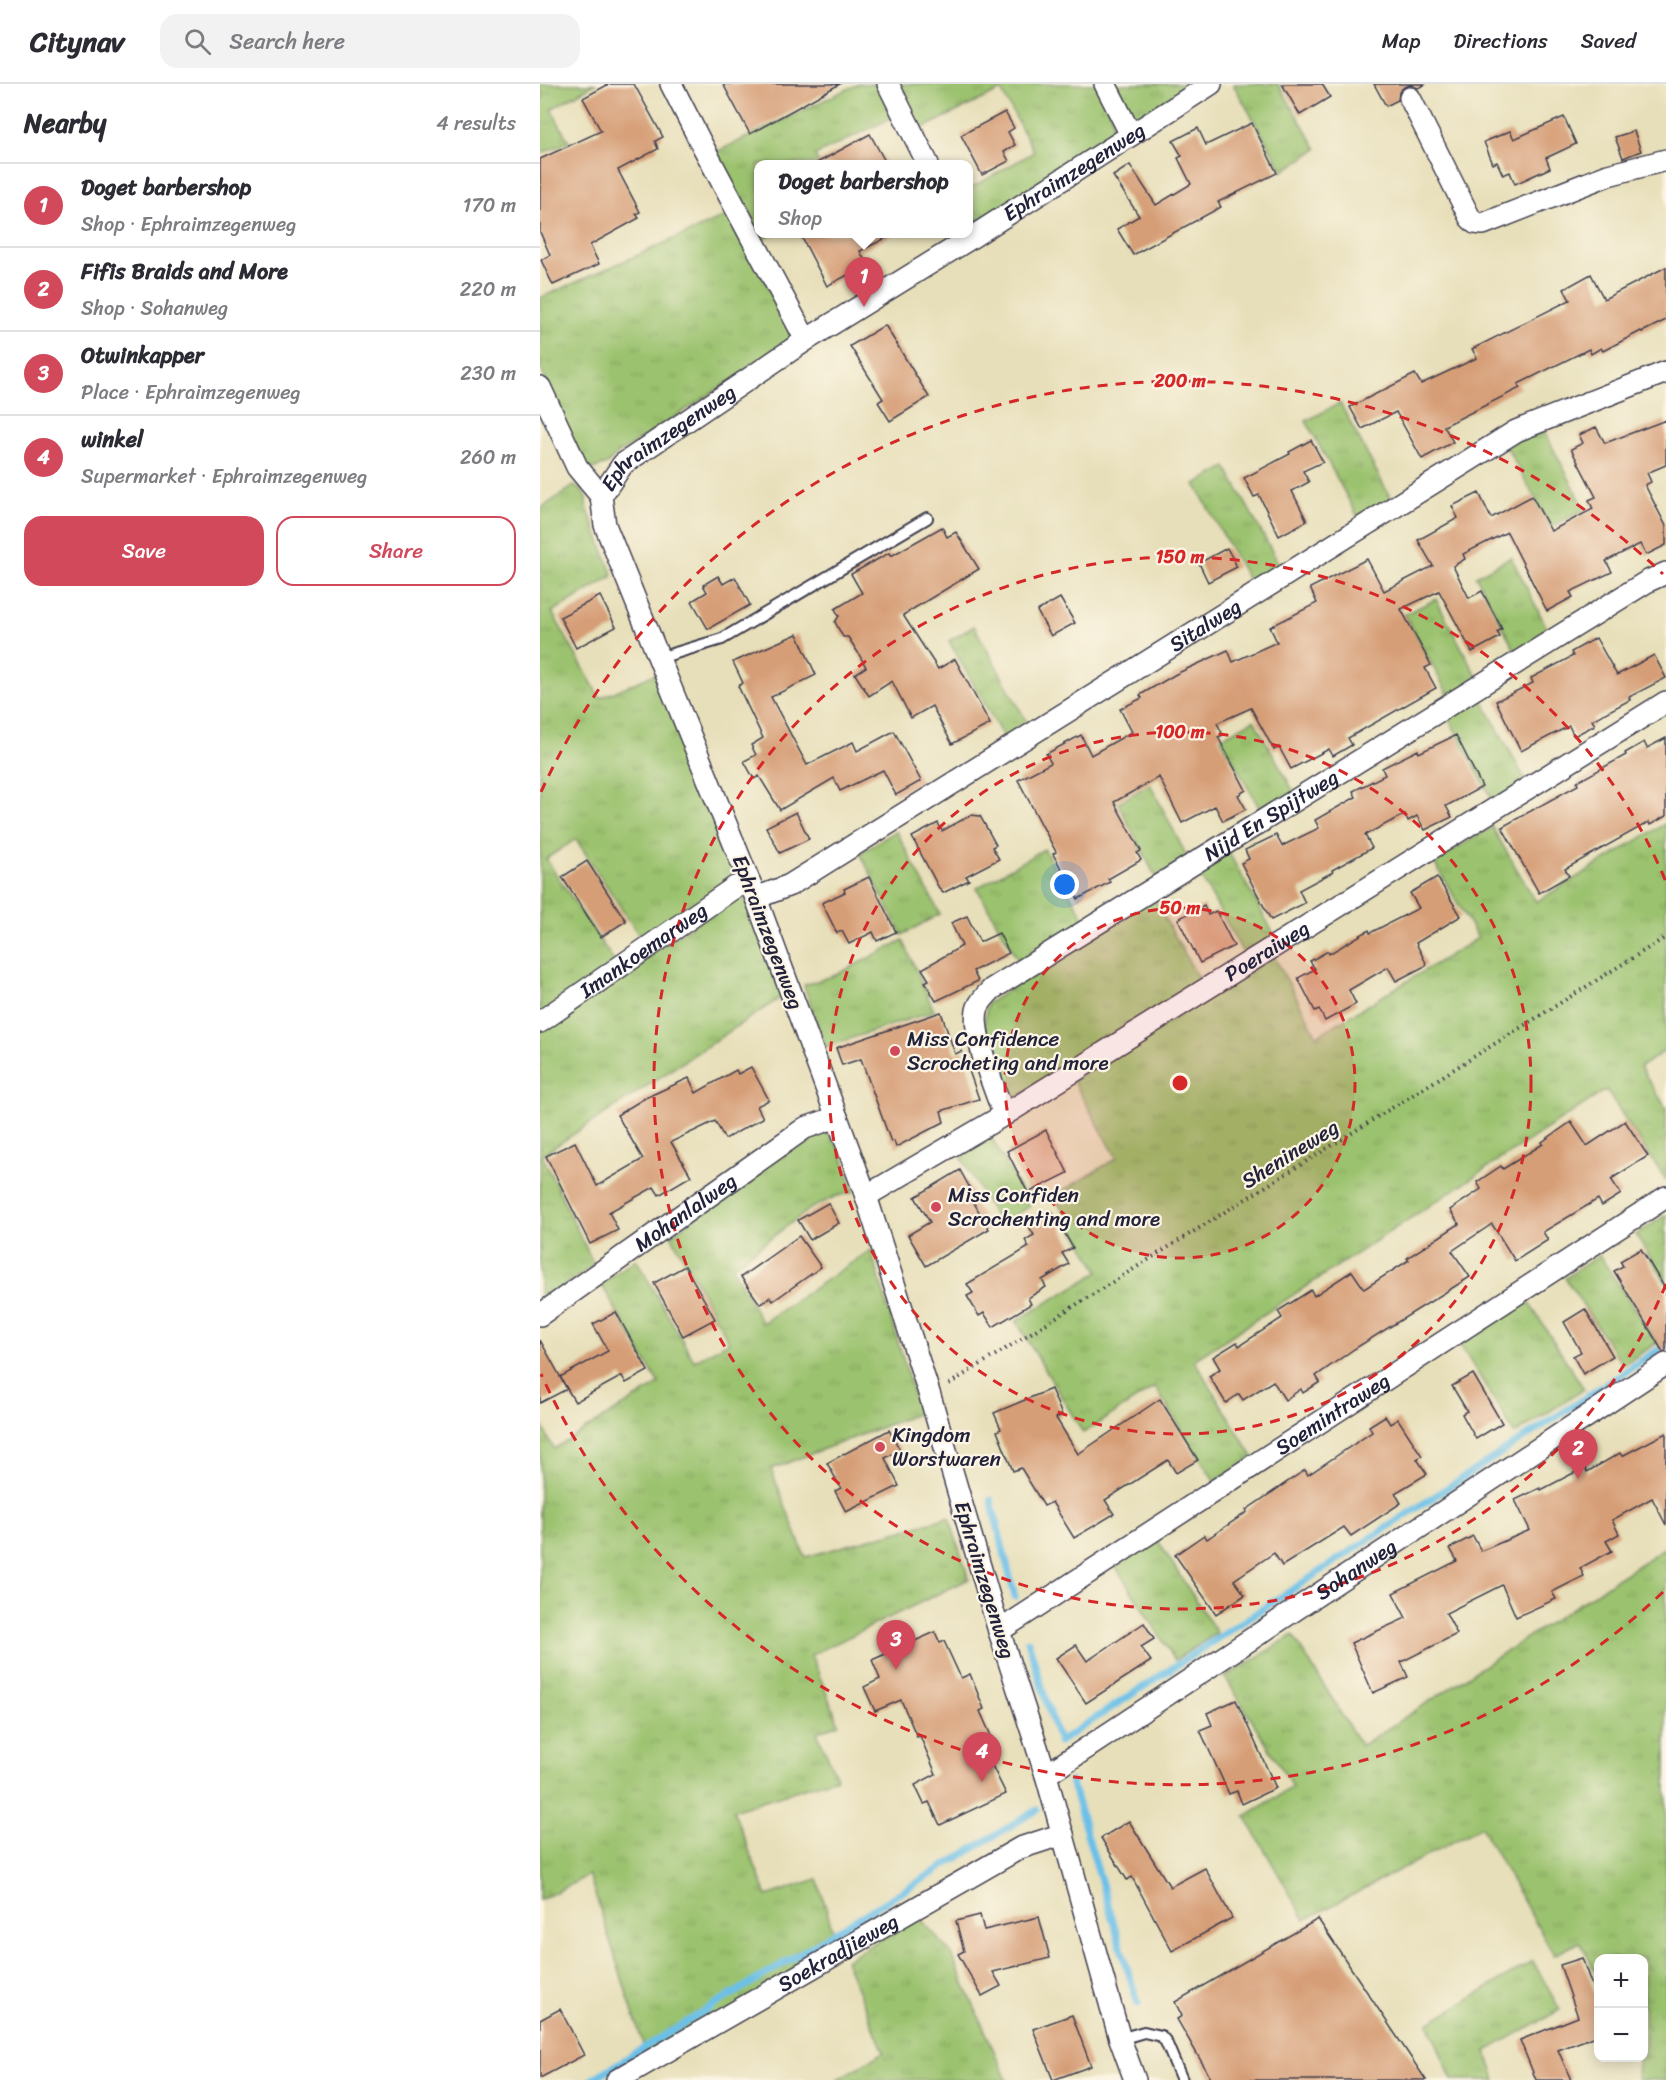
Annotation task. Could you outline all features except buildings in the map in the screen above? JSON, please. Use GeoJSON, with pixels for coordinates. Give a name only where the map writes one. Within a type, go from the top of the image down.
{"type":"FeatureCollection","features":[{"type":"Feature","properties":{"kind":"street"},"geometry":{"type":"LineString","coordinates":[[671,84],[806,340]]}},
{"type":"Feature","properties":{"kind":"street"},"geometry":{"type":"LineString","coordinates":[[888,84],[926,160]]}},
{"type":"Feature","properties":{"kind":"street"},"geometry":{"type":"LineString","coordinates":[[1105,84],[1131,135]]}},
{"type":"Feature","properties":{"kind":"street","name":"Ephraimzegenweg"},"geometry":{"type":"LineString","coordinates":[[973,232],[1211,84]]}},
{"type":"Feature","properties":{"kind":"street"},"geometry":{"type":"LineString","coordinates":[[1410,98],[1474,223],[1483,224],[1608,175],[1666,160]]}},
{"type":"Feature","properties":{"kind":"street","name":"Ephraimzegenweg"},"geometry":{"type":"LineString","coordinates":[[963,238],[806,340],[623,464],[601,496],[605,525],[753,890],[866,1196],[930,1396],[999,1631],[1046,1775],[1119,2039],[1135,2080]]}},
{"type":"Feature","properties":{"kind":"street","name":"Sitalweg"},"geometry":{"type":"LineString","coordinates":[[753,890],[790,885],[1516,431],[1666,372]]}},
{"type":"Feature","properties":{"kind":"street"},"geometry":{"type":"LineString","coordinates":[[540,387],[577,467],[601,496]]}},
{"type":"Feature","properties":{"kind":"street","name":"Nijd En Spijtweg"},"geometry":{"type":"LineString","coordinates":[[1004,1115],[978,1037],[976,1022],[977,1008],[992,989],[1648,581],[1666,573]]}},
{"type":"Feature","properties":{"kind":"street","name":"Poeraiweg"},"geometry":{"type":"LineString","coordinates":[[866,1196],[1004,1115],[1666,702]]}},
{"type":"Feature","properties":{"kind":"street","name":"Imankoemarweg"},"geometry":{"type":"LineString","coordinates":[[540,1022],[735,887],[753,890]]}},
{"type":"Feature","properties":{"kind":"street","name":"Mohanlalweg"},"geometry":{"type":"LineString","coordinates":[[540,1315],[805,1128],[837,1117]]}},
{"type":"Feature","properties":{"kind":"street","name":"Soemintraweg"},"geometry":{"type":"LineString","coordinates":[[999,1631],[1666,1197]]}},
{"type":"Feature","properties":{"kind":"street","name":"Sohanweg"},"geometry":{"type":"LineString","coordinates":[[1046,1775],[1666,1364]]}},
{"type":"Feature","properties":{"kind":"street","name":"Soekradjieweg"},"geometry":{"type":"LineString","coordinates":[[618,2080],[1020,1848],[1063,1834]]}},
{"type":"Feature","properties":{"kind":"lane"},"geometry":{"type":"LineString","coordinates":[[659,658],[722,639],[927,518]]}},
{"type":"Feature","properties":{"kind":"lane"},"geometry":{"type":"LineString","coordinates":[[1119,2039],[1144,2032],[1161,2036],[1166,2042],[1182,2080]]}},
{"type":"Feature","properties":{"kind":"path","name":"Shenineweg"},"geometry":{"type":"LineString","coordinates":[[930,1396],[1666,937]]}},
{"type":"Feature","properties":{"kind":"green space"},"geometry":{"type":"Polygon","coordinates":[[[540,84],[595,84],[551,109],[569,142],[540,154],[540,98],[544,97],[540,84]]]}},
{"type":"Feature","properties":{"kind":"green space"},"geometry":{"type":"Polygon","coordinates":[[[858,84],[878,84],[894,117],[815,155],[817,160],[754,160],[754,231],[714,153],[858,84]]]}},
{"type":"Feature","properties":{"kind":"green space"},"geometry":{"type":"Polygon","coordinates":[[[896,84],[1096,84],[1108,106],[1112,121],[1110,135],[1104,142],[973,221],[973,187],[1034,152],[1001,90],[919,130],[896,84]]]}},
{"type":"Feature","properties":{"kind":"green space"},"geometry":{"type":"Polygon","coordinates":[[[1113,84],[1195,84],[1141,116],[1135,117],[1130,114],[1113,84]]]}},
{"type":"Feature","properties":{"kind":"green space"},"geometry":{"type":"Polygon","coordinates":[[[1233,84],[1278,84],[1317,149],[1283,171],[1233,84]]]}},
{"type":"Feature","properties":{"kind":"green space"},"geometry":{"type":"Polygon","coordinates":[[[731,214],[788,326],[788,341],[781,348],[616,455],[607,464],[592,469],[585,465],[540,367],[540,298],[731,214]]]}},
{"type":"Feature","properties":{"kind":"green space"},"geometry":{"type":"Polygon","coordinates":[[[1340,403],[1392,501],[1359,519],[1306,421],[1340,403]]]}},
{"type":"Feature","properties":{"kind":"green space"},"geometry":{"type":"Polygon","coordinates":[[[1543,429],[1585,509],[1551,527],[1506,446],[1543,429]]]}},
{"type":"Feature","properties":{"kind":"green space"},"geometry":{"type":"Polygon","coordinates":[[[1226,467],[1282,570],[1252,587],[1195,484],[1226,467]]]}},
{"type":"Feature","properties":{"kind":"green space"},"geometry":{"type":"Polygon","coordinates":[[[574,486],[582,491],[586,498],[586,505],[613,576],[552,612],[600,698],[655,674],[733,868],[733,878],[644,943],[576,839],[546,859],[616,964],[540,1016],[540,509],[574,486]]]}},
{"type":"Feature","properties":{"kind":"green space"},"geometry":{"type":"Polygon","coordinates":[[[1511,557],[1550,634],[1517,654],[1476,576],[1511,557]]]}},
{"type":"Feature","properties":{"kind":"green space"},"geometry":{"type":"Polygon","coordinates":[[[1436,599],[1478,679],[1449,696],[1405,614],[1436,599]]]}},
{"type":"Feature","properties":{"kind":"green space"},"geometry":{"type":"Polygon","coordinates":[[[974,626],[1030,728],[1006,742],[949,641],[974,626]]]}},
{"type":"Feature","properties":{"kind":"green space"},"geometry":{"type":"Polygon","coordinates":[[[1481,698],[1526,781],[1493,801],[1448,717],[1481,698]]]}},
{"type":"Feature","properties":{"kind":"green space"},"geometry":{"type":"Polygon","coordinates":[[[1254,720],[1295,794],[1262,813],[1221,738],[1254,720]]]}},
{"type":"Feature","properties":{"kind":"green space"},"geometry":{"type":"Polygon","coordinates":[[[1150,784],[1188,859],[1156,878],[1118,803],[1150,784]]]}},
{"type":"Feature","properties":{"kind":"green space"},"geometry":{"type":"Polygon","coordinates":[[[1666,823],[1666,1050],[1640,1067],[1666,1108],[1666,1180],[1606,1090],[1194,1360],[1253,1457],[1215,1482],[1155,1387],[1083,1433],[1016,1321],[1099,1272],[1054,1196],[1117,1158],[1073,1081],[1274,956],[1317,1036],[1478,938],[1434,862],[1492,827],[1536,902],[1666,823]]]}},
{"type":"Feature","properties":{"kind":"green space"},"geometry":{"type":"Polygon","coordinates":[[[896,831],[940,914],[902,935],[860,853],[896,831]]]}},
{"type":"Feature","properties":{"kind":"green space"},"geometry":{"type":"Polygon","coordinates":[[[1044,849],[1087,923],[1019,962],[977,888],[1044,849]]]}},
{"type":"Feature","properties":{"kind":"green space"},"geometry":{"type":"Polygon","coordinates":[[[1229,853],[1275,936],[1243,953],[1198,871],[1229,853]]]}},
{"type":"Feature","properties":{"kind":"green space"},"geometry":{"type":"Polygon","coordinates":[[[736,895],[747,902],[783,996],[542,1155],[594,1265],[540,1303],[540,1032],[736,895]]]}},
{"type":"Feature","properties":{"kind":"green space"},"geometry":{"type":"Polygon","coordinates":[[[1153,897],[1201,983],[1013,1100],[1008,1098],[983,1035],[987,1004],[1153,897]]]}},
{"type":"Feature","properties":{"kind":"green space"},"geometry":{"type":"Polygon","coordinates":[[[903,940],[934,1011],[825,1047],[804,985],[836,975],[903,940]]]}},
{"type":"Feature","properties":{"kind":"green space"},"geometry":{"type":"Polygon","coordinates":[[[824,1132],[836,1142],[840,1150],[853,1192],[834,1197],[810,1209],[732,1267],[762,1323],[871,1250],[919,1413],[771,1469],[805,1557],[949,1517],[969,1579],[811,1655],[839,1724],[817,1732],[837,1778],[733,1810],[767,1896],[817,1879],[838,1948],[648,2060],[589,1875],[540,1900],[540,1422],[554,1449],[659,1384],[601,1284],[636,1259],[694,1361],[729,1342],[671,1235],[811,1134],[824,1132]]]}},
{"type":"Feature","properties":{"kind":"green space"},"geometry":{"type":"Polygon","coordinates":[[[990,1135],[1030,1206],[999,1224],[959,1153],[990,1135]]]}},
{"type":"Feature","properties":{"kind":"green space"},"geometry":{"type":"Polygon","coordinates":[[[1666,1215],[1666,1282],[1636,1235],[1666,1215]]]}},
{"type":"Feature","properties":{"kind":"green space"},"geometry":{"type":"Polygon","coordinates":[[[1599,1255],[1657,1343],[1623,1365],[1565,1278],[1599,1255]]]}},
{"type":"Feature","properties":{"kind":"green space"},"geometry":{"type":"Polygon","coordinates":[[[1526,1298],[1584,1389],[1515,1434],[1459,1343],[1526,1298]]]}},
{"type":"Feature","properties":{"kind":"green space"},"geometry":{"type":"Polygon","coordinates":[[[1156,1538],[1217,1633],[1175,1660],[1114,1564],[1156,1538]]]}},
{"type":"Feature","properties":{"kind":"green space"},"geometry":{"type":"Polygon","coordinates":[[[1666,1547],[1666,2080],[1637,2080],[1638,2062],[1648,2062],[1648,1954],[1594,1954],[1594,1969],[1580,1942],[1554,1955],[1481,1827],[1305,1920],[1245,1816],[1293,1787],[1225,1677],[1293,1635],[1361,1746],[1666,1547]]]}},
{"type":"Feature","properties":{"kind":"green space"},"geometry":{"type":"Polygon","coordinates":[[[919,1917],[950,1952],[1007,2080],[836,2080],[884,2052],[845,1960],[919,1917]]]}},
{"type":"Feature","properties":{"kind":"green space"},"geometry":{"type":"Polygon","coordinates":[[[1533,1961],[1560,2010],[1486,2051],[1496,2080],[1452,2080],[1428,2023],[1533,1961]]]}},
{"type":"Feature","properties":{"kind":"waterway"},"geometry":{"type":"LineString","coordinates":[[1028,1641],[1059,1742],[1666,1345]]}},
{"type":"Feature","properties":{"kind":"waterway"},"geometry":{"type":"LineString","coordinates":[[991,1500],[1015,1597]]}},
{"type":"Feature","properties":{"kind":"waterway"},"geometry":{"type":"LineString","coordinates":[[1071,1781],[1138,2004]]}},
{"type":"Feature","properties":{"kind":"waterway"},"geometry":{"type":"LineString","coordinates":[[591,2080],[1037,1810]]}},
{"type":"Feature","properties":{"kind":"place","name":"Doget barbershop"},"geometry":{"type":"Point","coordinates":[864,307]}},
{"type":"Feature","properties":{"kind":"place","name":"Miss Confidence Scrocheting and more"},"geometry":{"type":"Point","coordinates":[895,1051]}},
{"type":"Feature","properties":{"kind":"place","name":"Miss Confiden Scrochenting and more"},"geometry":{"type":"Point","coordinates":[936,1207]}},
{"type":"Feature","properties":{"kind":"place","name":"Kingdom Worstwaren"},"geometry":{"type":"Point","coordinates":[880,1447]}},
{"type":"Feature","properties":{"kind":"place","name":"Fifis Braids and More"},"geometry":{"type":"Point","coordinates":[1578,1479]}},
{"type":"Feature","properties":{"kind":"place","name":"Otwinkapper"},"geometry":{"type":"Point","coordinates":[896,1670]}},
{"type":"Feature","properties":{"kind":"place","name":"winkel"},"geometry":{"type":"Point","coordinates":[982,1782]}}]}
